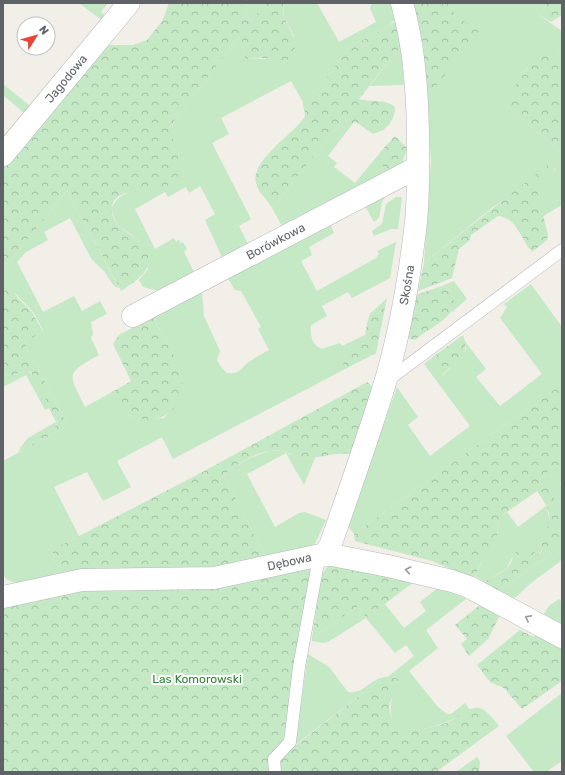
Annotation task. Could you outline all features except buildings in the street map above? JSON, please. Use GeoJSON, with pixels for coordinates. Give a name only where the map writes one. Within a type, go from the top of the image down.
{"type":"FeatureCollection","features":[{"type":"Feature","properties":{"kind":"street","name":"Jagodowa"},"geometry":{"type":"LineString","coordinates":[[3,155],[130,3]]}},
{"type":"Feature","properties":{"kind":"street","name":"Skośna"},"geometry":{"type":"LineString","coordinates":[[323,555],[330,546],[357,470],[385,383],[405,293],[416,221],[418,167],[415,64],[402,3]]}},
{"type":"Feature","properties":{"kind":"street","name":"Borówkowa"},"geometry":{"type":"LineString","coordinates":[[133,316],[418,167]]}},
{"type":"Feature","properties":{"kind":"street","name":"Dębowa"},"geometry":{"type":"LineString","coordinates":[[3,596],[82,580],[214,578],[323,555],[332,555],[452,580],[469,587],[562,637]]}},
{"type":"Feature","properties":{"kind":"lane"},"geometry":{"type":"LineString","coordinates":[[385,383],[562,250]]}},
{"type":"Feature","properties":{"kind":"lane"},"geometry":{"type":"LineString","coordinates":[[275,772],[274,759],[290,742],[299,667],[307,635],[318,563],[323,555]]}},
{"type":"Feature","properties":{"kind":"green space"},"geometry":{"type":"Polygon","coordinates":[[[79,3],[108,3],[101,12],[108,17],[104,22],[79,3]]]}},
{"type":"Feature","properties":{"kind":"green space"},"geometry":{"type":"Polygon","coordinates":[[[169,3],[241,3],[251,21],[266,3],[283,3],[284,16],[294,39],[294,50],[292,55],[286,61],[264,58],[245,59],[243,44],[239,37],[174,121],[172,137],[179,161],[179,175],[174,181],[158,190],[130,192],[117,197],[113,202],[112,209],[115,221],[140,242],[149,257],[145,271],[134,282],[121,291],[67,191],[3,269],[3,166],[104,45],[133,45],[147,40],[163,20],[169,3]]]}},
{"type":"Feature","properties":{"kind":"green space"},"geometry":{"type":"Polygon","coordinates":[[[241,3],[266,3],[251,21],[241,3]]]}},
{"type":"Feature","properties":{"kind":"green space"},"geometry":{"type":"Polygon","coordinates":[[[283,3],[317,3],[339,42],[376,22],[370,8],[372,3],[393,3],[396,15],[389,26],[348,48],[322,85],[303,102],[291,81],[221,118],[229,134],[212,143],[251,219],[239,226],[248,244],[222,257],[205,220],[215,214],[200,186],[189,193],[186,187],[168,197],[165,192],[135,209],[155,249],[174,238],[176,242],[179,239],[180,243],[183,242],[187,249],[184,252],[194,272],[158,291],[143,287],[139,280],[148,269],[142,244],[118,225],[113,215],[112,207],[120,197],[126,193],[139,191],[179,159],[170,136],[174,121],[239,37],[243,44],[245,59],[271,59],[294,36],[284,16],[283,3]]]}},
{"type":"Feature","properties":{"kind":"green space"},"geometry":{"type":"Polygon","coordinates":[[[413,3],[447,3],[458,16],[479,31],[427,98],[423,44],[413,3]]]}},
{"type":"Feature","properties":{"kind":"green space"},"geometry":{"type":"Polygon","coordinates":[[[447,3],[548,3],[539,15],[562,31],[562,55],[558,53],[527,68],[504,104],[562,152],[562,205],[542,217],[535,190],[537,182],[554,173],[555,168],[493,207],[424,263],[431,162],[427,98],[469,25],[457,17],[447,3]]]}},
{"type":"Feature","properties":{"kind":"green space"},"geometry":{"type":"Polygon","coordinates":[[[548,3],[562,3],[562,15],[551,22],[539,15],[548,3]]]}},
{"type":"Feature","properties":{"kind":"green space"},"geometry":{"type":"Polygon","coordinates":[[[397,16],[401,46],[359,99],[387,103],[395,107],[395,112],[389,125],[378,133],[373,134],[356,122],[342,126],[333,132],[272,208],[259,191],[256,183],[256,175],[259,166],[274,148],[303,119],[305,113],[303,102],[322,85],[348,48],[389,26],[394,22],[397,16]]]}},
{"type":"Feature","properties":{"kind":"green space"},"geometry":{"type":"Polygon","coordinates":[[[401,46],[404,85],[370,86],[401,46]]]}},
{"type":"Feature","properties":{"kind":"green space"},"geometry":{"type":"Polygon","coordinates":[[[548,49],[562,55],[562,152],[504,104],[530,65],[542,52],[548,49]]]}},
{"type":"Feature","properties":{"kind":"green space"},"geometry":{"type":"Polygon","coordinates":[[[3,84],[30,106],[24,113],[3,95],[3,84]]]}},
{"type":"Feature","properties":{"kind":"green space"},"geometry":{"type":"Polygon","coordinates":[[[354,122],[328,156],[337,163],[334,167],[355,183],[383,149],[383,174],[283,228],[272,208],[333,132],[342,126],[354,122]]]}},
{"type":"Feature","properties":{"kind":"green space"},"geometry":{"type":"Polygon","coordinates":[[[395,136],[407,148],[402,164],[383,174],[383,149],[395,136]]]}},
{"type":"Feature","properties":{"kind":"green space"},"geometry":{"type":"Polygon","coordinates":[[[555,159],[554,173],[538,182],[536,186],[548,235],[547,240],[532,252],[510,220],[498,216],[471,235],[470,240],[459,249],[452,278],[418,291],[424,263],[555,159]]]}},
{"type":"Feature","properties":{"kind":"green space"},"geometry":{"type":"Polygon","coordinates":[[[67,191],[119,288],[114,286],[104,271],[92,260],[70,218],[44,232],[48,240],[26,252],[17,262],[43,312],[74,296],[82,311],[100,301],[107,314],[91,322],[93,334],[91,338],[99,355],[80,366],[75,371],[73,381],[85,407],[112,392],[127,413],[138,418],[164,418],[174,405],[179,393],[180,380],[178,368],[173,355],[153,317],[202,292],[204,316],[220,351],[217,360],[227,373],[236,373],[246,364],[269,350],[258,329],[261,327],[241,291],[235,290],[227,277],[330,223],[334,233],[309,247],[312,255],[301,261],[317,291],[376,258],[379,254],[377,251],[396,242],[390,278],[352,298],[348,292],[322,306],[327,316],[311,325],[312,340],[322,349],[340,343],[342,346],[367,334],[363,340],[350,350],[343,366],[347,368],[173,459],[162,437],[117,461],[131,487],[103,501],[87,472],[54,487],[79,536],[52,550],[60,576],[15,583],[6,579],[3,573],[3,461],[68,426],[24,342],[43,331],[33,312],[6,281],[3,269],[67,191]]]}},
{"type":"Feature","properties":{"kind":"green space"},"geometry":{"type":"Polygon","coordinates":[[[387,194],[382,202],[379,218],[374,222],[364,204],[387,194]]]}},
{"type":"Feature","properties":{"kind":"green space"},"geometry":{"type":"Polygon","coordinates":[[[396,197],[402,197],[398,229],[391,229],[374,236],[372,231],[382,224],[386,204],[396,197]]]}},
{"type":"Feature","properties":{"kind":"green space"},"geometry":{"type":"Polygon","coordinates":[[[3,274],[17,297],[32,312],[43,332],[24,342],[68,426],[18,453],[21,447],[26,443],[50,431],[58,422],[31,372],[26,370],[13,375],[3,376],[3,274]]]}},
{"type":"Feature","properties":{"kind":"green space"},"geometry":{"type":"Polygon","coordinates":[[[454,281],[467,299],[451,313],[453,305],[452,293],[446,287],[442,286],[454,281]]]}},
{"type":"Feature","properties":{"kind":"green space"},"geometry":{"type":"Polygon","coordinates":[[[531,284],[562,327],[562,384],[354,534],[348,526],[397,387],[418,417],[408,425],[430,456],[470,426],[424,364],[430,359],[443,375],[459,360],[466,349],[464,340],[486,369],[476,377],[500,406],[542,374],[500,318],[507,307],[504,304],[531,284]]]}},
{"type":"Feature","properties":{"kind":"green space"},"geometry":{"type":"Polygon","coordinates":[[[442,286],[449,289],[453,296],[454,303],[452,310],[442,321],[415,340],[407,338],[416,295],[442,286]]]}},
{"type":"Feature","properties":{"kind":"green space"},"geometry":{"type":"Polygon","coordinates":[[[387,298],[376,353],[347,368],[342,366],[350,350],[365,337],[370,314],[387,298]]]}},
{"type":"Feature","properties":{"kind":"green space"},"geometry":{"type":"Polygon","coordinates":[[[153,317],[178,364],[182,381],[181,393],[178,403],[171,411],[163,416],[143,420],[123,410],[112,392],[131,381],[113,344],[119,335],[153,317]]]}},
{"type":"Feature","properties":{"kind":"green space"},"geometry":{"type":"Polygon","coordinates":[[[463,335],[465,343],[464,354],[442,375],[430,359],[463,335]]]}},
{"type":"Feature","properties":{"kind":"green space"},"geometry":{"type":"Polygon","coordinates":[[[27,370],[35,377],[58,422],[51,430],[19,449],[28,438],[56,422],[49,408],[45,410],[26,375],[3,387],[3,376],[13,375],[27,370]]]}},
{"type":"Feature","properties":{"kind":"green space"},"geometry":{"type":"Polygon","coordinates":[[[367,382],[374,388],[350,454],[339,454],[305,459],[282,451],[266,452],[243,461],[224,476],[268,561],[218,573],[60,576],[52,550],[195,476],[367,382]]]}},
{"type":"Feature","properties":{"kind":"green space"},"geometry":{"type":"Polygon","coordinates":[[[562,384],[562,463],[539,478],[562,509],[562,546],[498,592],[486,585],[485,582],[502,572],[510,565],[514,555],[519,550],[529,548],[536,554],[539,555],[541,553],[541,539],[548,526],[549,515],[548,509],[537,491],[504,514],[498,523],[497,538],[493,548],[481,563],[475,576],[467,576],[432,561],[355,541],[354,534],[562,384]]]}},
{"type":"Feature","properties":{"kind":"green space"},"geometry":{"type":"Polygon","coordinates":[[[269,451],[282,451],[302,459],[315,458],[304,485],[286,453],[247,474],[275,527],[299,513],[305,512],[326,520],[314,546],[268,561],[224,476],[234,467],[269,451]]]}},
{"type":"Feature","properties":{"kind":"green space"},"geometry":{"type":"Polygon","coordinates":[[[562,463],[562,482],[560,484],[562,486],[562,509],[538,478],[562,463]]]}},
{"type":"Feature","properties":{"kind":"green space"},"geometry":{"type":"Polygon","coordinates":[[[546,506],[549,516],[549,523],[547,530],[541,539],[543,547],[539,555],[512,558],[506,569],[485,582],[475,576],[485,556],[493,547],[497,536],[498,525],[503,515],[507,512],[518,527],[546,506]]]}},
{"type":"Feature","properties":{"kind":"green space"},"geometry":{"type":"Polygon","coordinates":[[[562,546],[562,560],[531,583],[516,597],[512,598],[498,592],[562,546]]]}},
{"type":"Feature","properties":{"kind":"green space"},"geometry":{"type":"Polygon","coordinates":[[[329,565],[418,579],[366,618],[358,606],[312,638],[321,575],[329,565]]]}},
{"type":"Feature","properties":{"kind":"green space","name":"Las Komorowski"},"geometry":{"type":"Polygon","coordinates":[[[308,566],[311,573],[285,742],[270,772],[3,772],[3,603],[90,586],[308,566]]]}},
{"type":"Feature","properties":{"kind":"green space"},"geometry":{"type":"Polygon","coordinates":[[[439,587],[466,599],[426,630],[438,648],[409,671],[438,707],[447,714],[451,714],[465,703],[470,710],[443,723],[423,729],[403,728],[394,724],[391,706],[398,679],[395,677],[386,678],[414,656],[406,645],[395,653],[366,618],[385,604],[404,628],[426,611],[420,602],[439,587]]]}},
{"type":"Feature","properties":{"kind":"green space"},"geometry":{"type":"Polygon","coordinates":[[[559,599],[562,602],[562,625],[544,614],[549,606],[559,599]]]}},
{"type":"Feature","properties":{"kind":"green space"},"geometry":{"type":"Polygon","coordinates":[[[480,605],[500,615],[488,639],[469,656],[461,644],[467,639],[455,625],[480,605]]]}},
{"type":"Feature","properties":{"kind":"green space"},"geometry":{"type":"Polygon","coordinates":[[[358,606],[366,618],[328,642],[323,643],[312,641],[312,638],[358,606]]]}},
{"type":"Feature","properties":{"kind":"green space"},"geometry":{"type":"Polygon","coordinates":[[[520,630],[534,637],[536,633],[562,647],[562,681],[522,709],[504,688],[490,682],[477,665],[520,630]]]}},
{"type":"Feature","properties":{"kind":"green space"},"geometry":{"type":"Polygon","coordinates":[[[308,654],[329,667],[348,692],[358,691],[379,678],[384,677],[295,745],[308,654]]]}},
{"type":"Feature","properties":{"kind":"green space"},"geometry":{"type":"Polygon","coordinates":[[[391,676],[398,679],[398,684],[389,708],[394,721],[400,726],[415,730],[433,727],[452,720],[467,710],[479,708],[485,711],[499,726],[436,772],[279,772],[278,759],[384,677],[391,676]]]}},
{"type":"Feature","properties":{"kind":"green space"},"geometry":{"type":"Polygon","coordinates":[[[562,693],[562,761],[546,772],[534,772],[506,736],[562,693]]]}},
{"type":"Feature","properties":{"kind":"green space"},"geometry":{"type":"Polygon","coordinates":[[[477,757],[480,762],[479,772],[456,772],[477,757]]]}}]}
